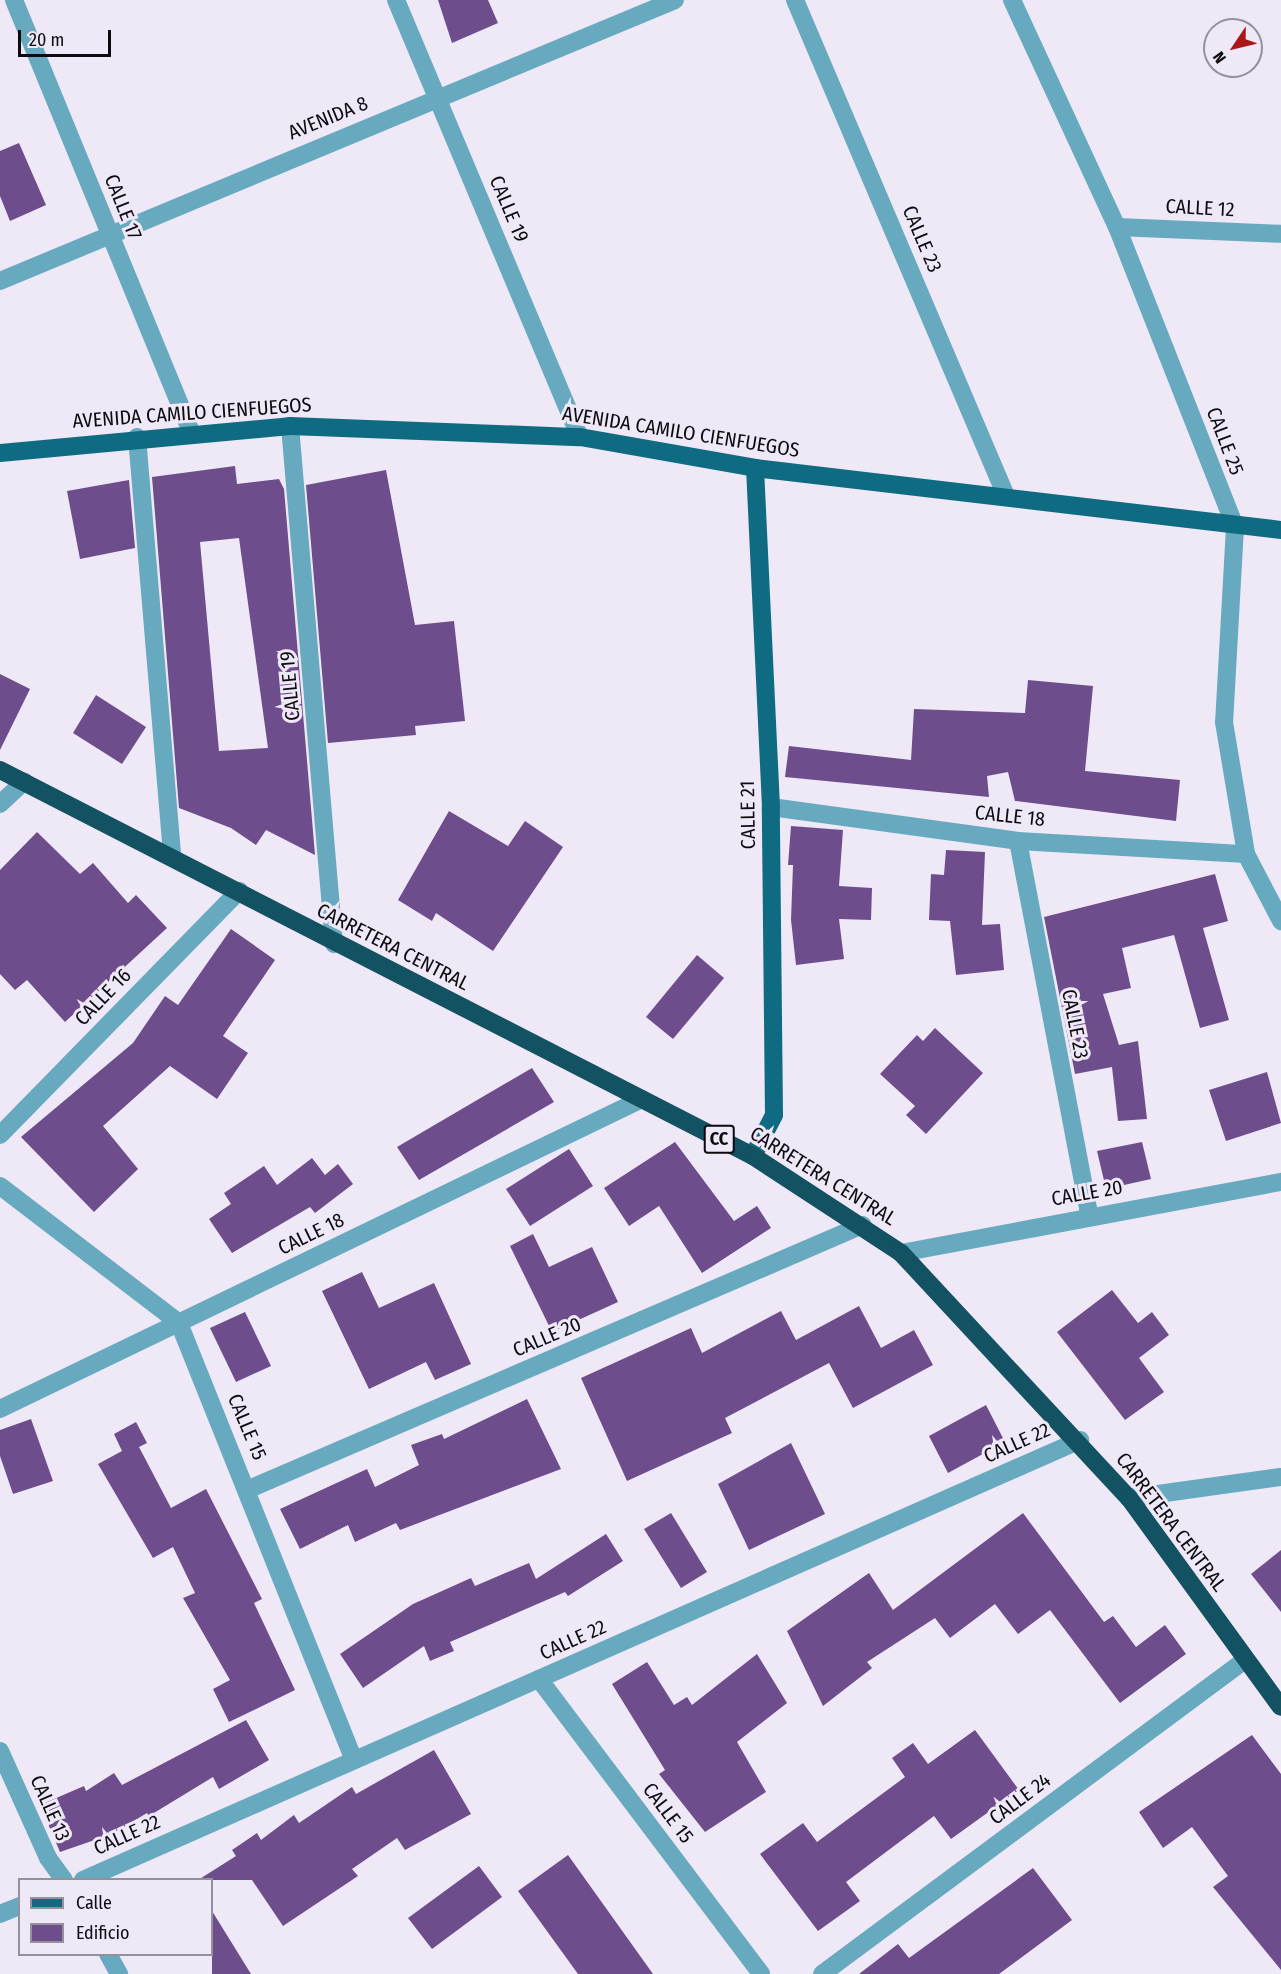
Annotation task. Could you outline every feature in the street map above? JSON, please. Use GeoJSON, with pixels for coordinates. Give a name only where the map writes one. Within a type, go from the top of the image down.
{"type":"FeatureCollection","features":[{"type":"Feature","properties":{"kind":"highway","name":"CARRETERA CENTRAL"},"geometry":{"type":"LineString","coordinates":[[0,770],[239,891],[334,944],[753,1156],[863,1225],[901,1253],[1080,1440],[1129,1498],[1281,1707]]}},
{"type":"Feature","properties":{"kind":"main road","name":"AVENIDA CAMILO CIENFUEGOS"},"geometry":{"type":"LineString","coordinates":[[0,453],[137,437],[290,426],[580,437],[755,468],[1006,496],[1234,527],[1281,530]]}},
{"type":"Feature","properties":{"kind":"main road","name":"CALLE 21"},"geometry":{"type":"LineString","coordinates":[[753,1156],[774,1115],[771,807],[755,468]]}},
{"type":"Feature","properties":{"kind":"street","name":"CALLE 17"},"geometry":{"type":"LineString","coordinates":[[14,0],[191,432]]}},
{"type":"Feature","properties":{"kind":"street","name":"CALLE 19"},"geometry":{"type":"LineString","coordinates":[[396,0],[580,437]]}},
{"type":"Feature","properties":{"kind":"street","name":"AVENIDA 8"},"geometry":{"type":"LineString","coordinates":[[0,281],[109,232],[675,0]]}},
{"type":"Feature","properties":{"kind":"street","name":"CALLE 23"},"geometry":{"type":"LineString","coordinates":[[795,0],[1006,496]]}},
{"type":"Feature","properties":{"kind":"street","name":"CALLE 25"},"geometry":{"type":"LineString","coordinates":[[1012,0],[1117,227],[1234,527],[1224,722],[1245,855],[1281,921]]}},
{"type":"Feature","properties":{"kind":"street","name":"CALLE 12"},"geometry":{"type":"LineString","coordinates":[[1117,227],[1281,234]]}},
{"type":"Feature","properties":{"kind":"street","name":"CALLE 19"},"geometry":{"type":"LineString","coordinates":[[290,426],[334,944]]}},
{"type":"Feature","properties":{"kind":"street"},"geometry":{"type":"LineString","coordinates":[[137,437],[172,857]]}},
{"type":"Feature","properties":{"kind":"street"},"geometry":{"type":"LineString","coordinates":[[0,804],[24,782]]}},
{"type":"Feature","properties":{"kind":"street","name":"CALLE 18"},"geometry":{"type":"LineString","coordinates":[[771,807],[1018,841],[1245,855]]}},
{"type":"Feature","properties":{"kind":"street","name":"CALLE 23"},"geometry":{"type":"LineString","coordinates":[[1018,841],[1089,1214]]}},
{"type":"Feature","properties":{"kind":"street","name":"CALLE 16"},"geometry":{"type":"LineString","coordinates":[[0,1135],[239,891]]}},
{"type":"Feature","properties":{"kind":"street","name":"CALLE 18"},"geometry":{"type":"LineString","coordinates":[[0,1409],[642,1099]]}},
{"type":"Feature","properties":{"kind":"street","name":"CALLE 20"},"geometry":{"type":"LineString","coordinates":[[901,1253],[1089,1214],[1281,1182]]}},
{"type":"Feature","properties":{"kind":"street","name":"CALLE 15"},"geometry":{"type":"LineString","coordinates":[[0,1186],[179,1323],[249,1490],[353,1759]]}},
{"type":"Feature","properties":{"kind":"street","name":"CALLE 20"},"geometry":{"type":"LineString","coordinates":[[249,1490],[863,1225]]}},
{"type":"Feature","properties":{"kind":"street","name":"CALLE 22"},"geometry":{"type":"LineString","coordinates":[[87,1878],[1080,1440]]}},
{"type":"Feature","properties":{"kind":"street"},"geometry":{"type":"LineString","coordinates":[[1129,1498],[1281,1477]]}},
{"type":"Feature","properties":{"kind":"street","name":"CALLE 24"},"geometry":{"type":"LineString","coordinates":[[822,1974],[1245,1660]]}},
{"type":"Feature","properties":{"kind":"street","name":"CALLE 15"},"geometry":{"type":"LineString","coordinates":[[539,1679],[761,1974]]}},
{"type":"Feature","properties":{"kind":"street","name":"CALLE 13"},"geometry":{"type":"LineString","coordinates":[[0,1752],[48,1858],[63,1878]]}},
{"type":"Feature","properties":{"kind":"street"},"geometry":{"type":"LineString","coordinates":[[0,1914],[18,1907]]}},
{"type":"Feature","properties":{"kind":"street"},"geometry":{"type":"LineString","coordinates":[[109,1956],[119,1974]]}},
{"type":"Feature","properties":{"kind":"building"},"geometry":{"type":"Polygon","coordinates":[[[438,0],[488,0],[498,23],[452,43],[438,0]]]}},
{"type":"Feature","properties":{"kind":"building"},"geometry":{"type":"Polygon","coordinates":[[[19,143],[46,205],[10,221],[0,196],[0,151],[19,143]]]}},
{"type":"Feature","properties":{"kind":"building"},"geometry":{"type":"Polygon","coordinates":[[[235,466],[237,484],[279,479],[284,489],[315,855],[266,830],[256,845],[231,828],[179,808],[152,477],[235,466]],[[239,538],[200,542],[219,751],[268,748],[239,538]]]}},
{"type":"Feature","properties":{"kind":"building"},"geometry":{"type":"Polygon","coordinates":[[[386,470],[415,625],[454,621],[465,721],[415,726],[416,735],[328,743],[306,485],[386,470]]]}},
{"type":"Feature","properties":{"kind":"building"},"geometry":{"type":"Polygon","coordinates":[[[129,480],[135,548],[80,559],[67,491],[129,480]]]}},
{"type":"Feature","properties":{"kind":"building"},"geometry":{"type":"Polygon","coordinates":[[[0,674],[30,689],[0,750],[0,674]]]}},
{"type":"Feature","properties":{"kind":"building"},"geometry":{"type":"Polygon","coordinates":[[[1028,680],[1093,686],[1085,771],[1180,780],[1176,821],[1015,801],[1008,772],[987,776],[989,797],[785,777],[789,746],[911,760],[914,709],[1025,713],[1028,680]]]}},
{"type":"Feature","properties":{"kind":"building"},"geometry":{"type":"Polygon","coordinates":[[[96,695],[146,727],[122,764],[73,733],[96,695]]]}},
{"type":"Feature","properties":{"kind":"building"},"geometry":{"type":"Polygon","coordinates":[[[449,811],[508,846],[525,821],[563,847],[493,951],[436,913],[432,921],[398,900],[449,811]]]}},
{"type":"Feature","properties":{"kind":"building"},"geometry":{"type":"Polygon","coordinates":[[[791,826],[843,830],[839,886],[872,888],[871,920],[839,919],[844,959],[796,965],[791,920],[793,865],[788,865],[791,826]]]}},
{"type":"Feature","properties":{"kind":"building"},"geometry":{"type":"Polygon","coordinates":[[[37,832],[80,874],[93,863],[128,903],[136,895],[167,928],[65,1022],[27,980],[15,990],[0,974],[0,870],[37,832]]]}},
{"type":"Feature","properties":{"kind":"building"},"geometry":{"type":"Polygon","coordinates":[[[946,850],[985,852],[982,925],[1000,924],[1004,970],[956,975],[950,921],[929,920],[931,874],[944,875],[946,850]]]}},
{"type":"Feature","properties":{"kind":"building"},"geometry":{"type":"Polygon","coordinates":[[[1215,874],[1228,921],[1203,928],[1229,1020],[1200,1028],[1174,935],[1122,948],[1131,988],[1103,994],[1119,1045],[1138,1041],[1147,1119],[1118,1121],[1112,1067],[1075,1074],[1044,917],[1215,874]]]}},
{"type":"Feature","properties":{"kind":"building"},"geometry":{"type":"Polygon","coordinates":[[[231,929],[275,960],[223,1036],[248,1053],[217,1099],[170,1066],[103,1126],[138,1169],[94,1212],[21,1137],[133,1043],[165,996],[178,1005],[231,929]]]}},
{"type":"Feature","properties":{"kind":"building"},"geometry":{"type":"Polygon","coordinates":[[[697,955],[724,978],[673,1039],[646,1017],[697,955]]]}},
{"type":"Feature","properties":{"kind":"building"},"geometry":{"type":"Polygon","coordinates":[[[935,1028],[983,1073],[926,1134],[906,1115],[915,1106],[880,1074],[917,1035],[923,1041],[935,1028]]]}},
{"type":"Feature","properties":{"kind":"building"},"geometry":{"type":"Polygon","coordinates":[[[532,1068],[554,1102],[419,1180],[397,1147],[532,1068]]]}},
{"type":"Feature","properties":{"kind":"building"},"geometry":{"type":"Polygon","coordinates":[[[1267,1072],[1281,1123],[1226,1141],[1209,1090],[1267,1072]]]}},
{"type":"Feature","properties":{"kind":"building"},"geometry":{"type":"Polygon","coordinates":[[[675,1142],[734,1221],[757,1206],[771,1228],[702,1273],[659,1206],[629,1226],[604,1188],[675,1142]]]}},
{"type":"Feature","properties":{"kind":"building"},"geometry":{"type":"Polygon","coordinates":[[[1142,1142],[1151,1179],[1106,1189],[1097,1151],[1142,1142]]]}},
{"type":"Feature","properties":{"kind":"building"},"geometry":{"type":"Polygon","coordinates":[[[569,1149],[593,1186],[530,1226],[506,1189],[569,1149]]]}},
{"type":"Feature","properties":{"kind":"building"},"geometry":{"type":"Polygon","coordinates":[[[312,1158],[325,1175],[338,1164],[353,1184],[315,1213],[310,1207],[232,1253],[209,1219],[231,1204],[224,1193],[264,1166],[277,1185],[312,1158]]]}},
{"type":"Feature","properties":{"kind":"building"},"geometry":{"type":"Polygon","coordinates":[[[533,1234],[549,1267],[592,1247],[618,1302],[552,1332],[510,1246],[533,1234]]]}},
{"type":"Feature","properties":{"kind":"building"},"geometry":{"type":"Polygon","coordinates":[[[362,1272],[379,1308],[434,1283],[471,1364],[435,1380],[426,1362],[369,1389],[322,1291],[362,1272]]]}},
{"type":"Feature","properties":{"kind":"building"},"geometry":{"type":"Polygon","coordinates":[[[1112,1290],[1138,1323],[1152,1312],[1169,1335],[1139,1358],[1164,1392],[1125,1420],[1057,1332],[1112,1290]]]}},
{"type":"Feature","properties":{"kind":"building"},"geometry":{"type":"Polygon","coordinates":[[[859,1306],[881,1348],[914,1330],[933,1365],[853,1408],[829,1363],[725,1418],[732,1433],[627,1481],[581,1378],[691,1328],[702,1353],[781,1311],[796,1340],[859,1306]]]}},
{"type":"Feature","properties":{"kind":"building"},"geometry":{"type":"Polygon","coordinates":[[[245,1312],[271,1366],[236,1382],[210,1328],[245,1312]]]}},
{"type":"Feature","properties":{"kind":"building"},"geometry":{"type":"Polygon","coordinates":[[[527,1399],[561,1469],[400,1530],[396,1523],[355,1542],[348,1525],[300,1549],[280,1509],[367,1469],[375,1487],[419,1465],[411,1445],[442,1434],[444,1439],[527,1399]]]}},
{"type":"Feature","properties":{"kind":"building"},"geometry":{"type":"Polygon","coordinates":[[[986,1405],[1005,1442],[948,1473],[929,1436],[986,1405]]]}},
{"type":"Feature","properties":{"kind":"building"},"geometry":{"type":"Polygon","coordinates":[[[31,1419],[53,1481],[13,1494],[0,1456],[0,1430],[31,1419]]]}},
{"type":"Feature","properties":{"kind":"building"},"geometry":{"type":"Polygon","coordinates":[[[136,1422],[147,1443],[139,1447],[171,1508],[206,1489],[262,1599],[254,1603],[295,1690],[229,1722],[213,1689],[230,1680],[183,1598],[195,1593],[173,1547],[153,1558],[98,1464],[122,1451],[114,1434],[136,1422]]]}},
{"type":"Feature","properties":{"kind":"building"},"geometry":{"type":"Polygon","coordinates":[[[791,1443],[825,1514],[749,1550],[718,1484],[791,1443]]]}},
{"type":"Feature","properties":{"kind":"building"},"geometry":{"type":"Polygon","coordinates":[[[671,1513],[707,1572],[681,1588],[644,1529],[671,1513]]]}},
{"type":"Feature","properties":{"kind":"building"},"geometry":{"type":"Polygon","coordinates":[[[1023,1513],[1104,1622],[1113,1616],[1136,1647],[1165,1625],[1186,1654],[1120,1703],[1050,1610],[1018,1634],[995,1604],[950,1638],[935,1618],[867,1662],[872,1668],[823,1706],[787,1631],[869,1573],[893,1610],[1023,1513]]]}},
{"type":"Feature","properties":{"kind":"building"},"geometry":{"type":"Polygon","coordinates":[[[606,1534],[623,1561],[568,1596],[565,1592],[450,1642],[454,1651],[430,1661],[424,1646],[363,1688],[340,1654],[413,1604],[471,1578],[475,1586],[529,1563],[536,1579],[606,1534]]]}},
{"type":"Feature","properties":{"kind":"building"},"geometry":{"type":"Polygon","coordinates":[[[1281,1550],[1281,1612],[1251,1574],[1281,1550]]]}},
{"type":"Feature","properties":{"kind":"building"},"geometry":{"type":"Polygon","coordinates":[[[757,1654],[787,1703],[737,1742],[766,1792],[705,1832],[659,1774],[665,1770],[612,1684],[647,1662],[674,1705],[687,1697],[692,1705],[757,1654]]]}},
{"type":"Feature","properties":{"kind":"building"},"geometry":{"type":"Polygon","coordinates":[[[246,1720],[269,1760],[219,1789],[213,1777],[149,1816],[147,1813],[112,1834],[60,1852],[40,1805],[84,1786],[86,1791],[114,1773],[122,1785],[246,1720]]]}},
{"type":"Feature","properties":{"kind":"building"},"geometry":{"type":"Polygon","coordinates":[[[975,1730],[1019,1790],[951,1839],[934,1816],[846,1882],[860,1901],[818,1931],[760,1854],[803,1823],[817,1842],[905,1777],[892,1758],[913,1743],[928,1764],[975,1730]]]}},
{"type":"Feature","properties":{"kind":"building"},"geometry":{"type":"Polygon","coordinates":[[[1252,1735],[1281,1774],[1281,1970],[1213,1887],[1228,1876],[1192,1827],[1163,1848],[1139,1812],[1252,1735]]]}},
{"type":"Feature","properties":{"kind":"building"},"geometry":{"type":"Polygon","coordinates":[[[434,1750],[471,1814],[405,1850],[397,1838],[352,1869],[358,1876],[283,1926],[252,1880],[201,1878],[236,1856],[232,1850],[257,1833],[261,1840],[294,1815],[299,1823],[352,1787],[356,1794],[434,1750]]]}},
{"type":"Feature","properties":{"kind":"building"},"geometry":{"type":"Polygon","coordinates":[[[568,1855],[653,1974],[578,1974],[518,1891],[568,1855]]]}},
{"type":"Feature","properties":{"kind":"building"},"geometry":{"type":"Polygon","coordinates":[[[479,1866],[502,1897],[432,1949],[408,1918],[479,1866]]]}},
{"type":"Feature","properties":{"kind":"building"},"geometry":{"type":"Polygon","coordinates":[[[1033,1868],[1072,1920],[999,1974],[859,1974],[898,1944],[909,1958],[1033,1868]]]}},
{"type":"Feature","properties":{"kind":"building"},"geometry":{"type":"Polygon","coordinates":[[[213,1913],[251,1974],[212,1974],[213,1956],[213,1913]]]}}]}
